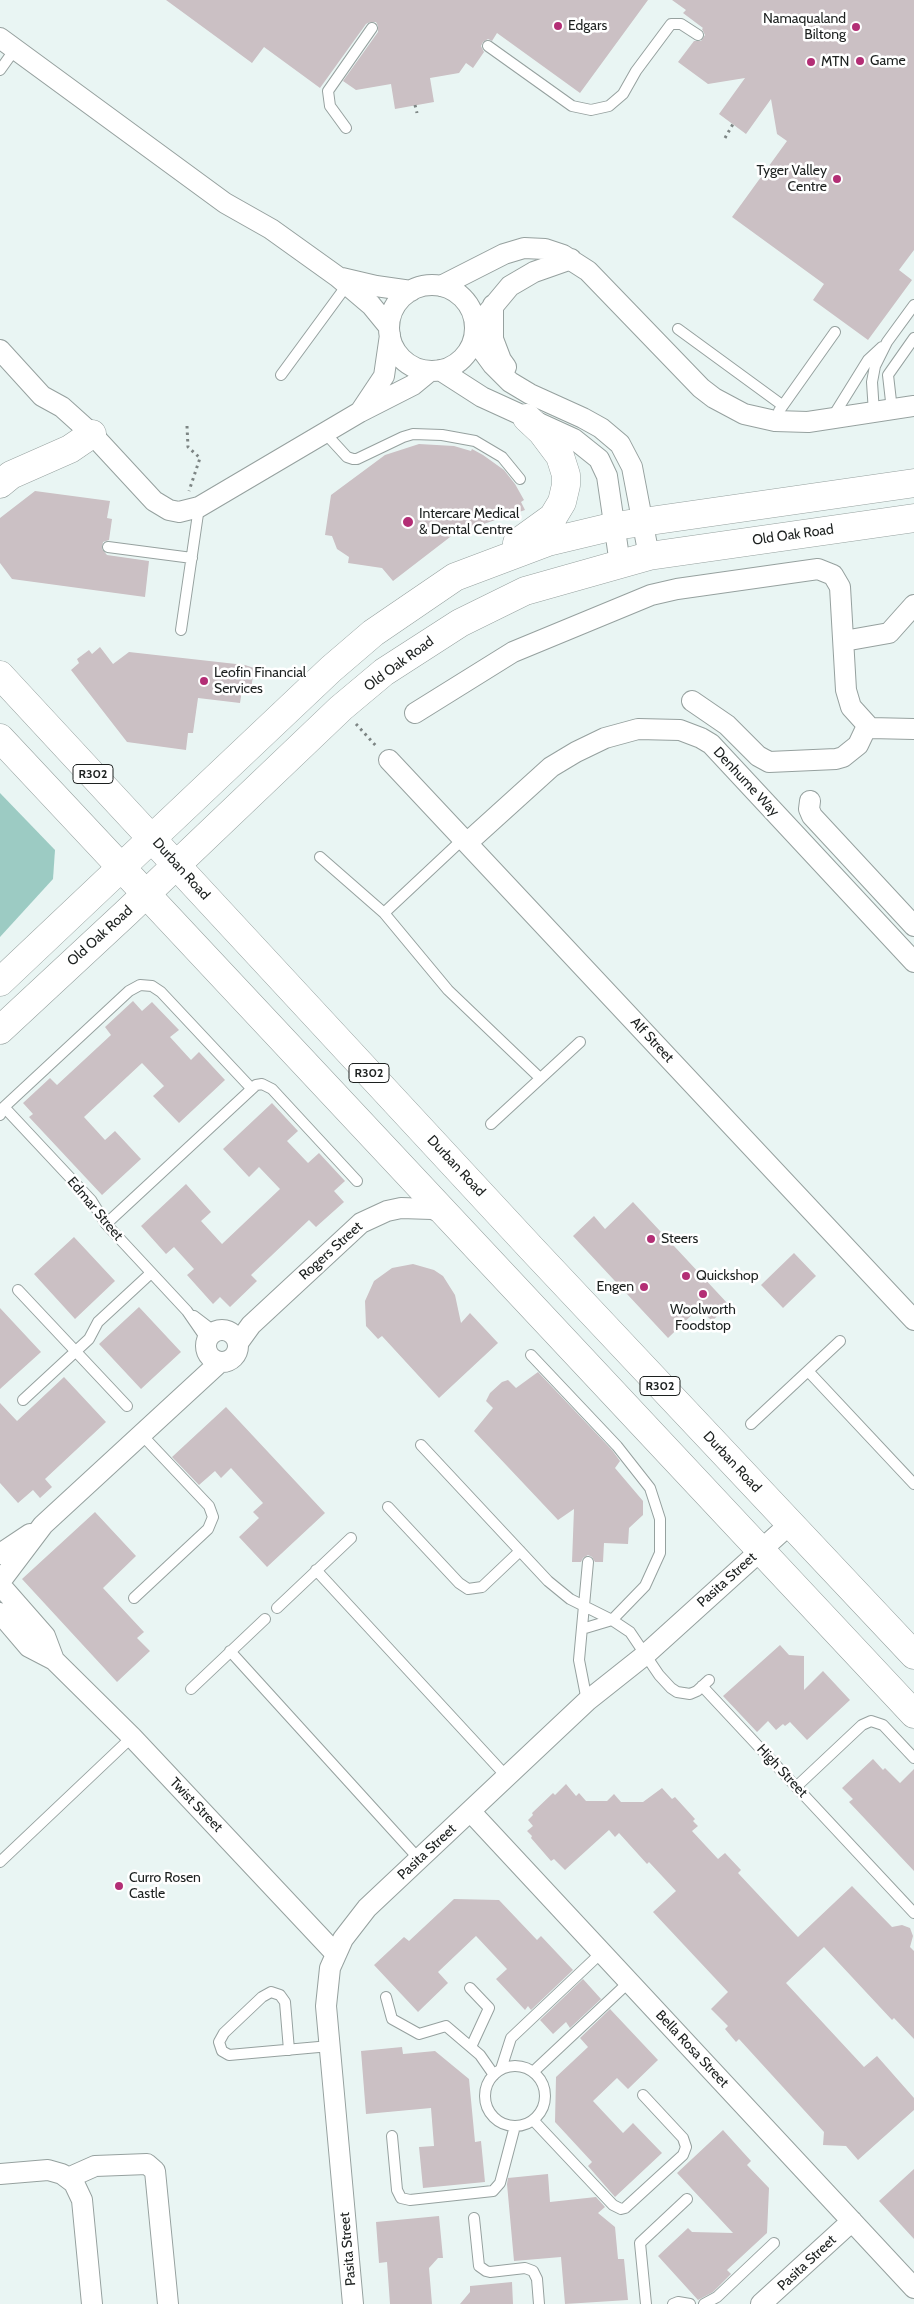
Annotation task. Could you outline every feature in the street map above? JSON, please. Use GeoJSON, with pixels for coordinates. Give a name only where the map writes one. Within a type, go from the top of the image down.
{"type":"FeatureCollection","features":[{"type":"Feature","properties":{"kind":"main road"},"geometry":{"type":"LineString","coordinates":[[480,567],[542,527],[556,514],[564,498],[566,475],[562,460],[542,432],[536,409]]}},
{"type":"Feature","properties":{"kind":"main road"},"geometry":{"type":"LineString","coordinates":[[0,484],[11,475],[70,449],[92,434]]}},
{"type":"Feature","properties":{"kind":"main road"},"geometry":{"type":"LineString","coordinates":[[0,982],[331,668],[373,633],[455,577],[548,542],[615,526],[914,484]]}},
{"type":"Feature","properties":{"kind":"main road","name":"Old Oak Road"},"geometry":{"type":"LineString","coordinates":[[0,1030],[147,894],[341,708],[384,672],[432,640],[480,612],[525,591],[649,556],[914,518]]}},
{"type":"Feature","properties":{"kind":"main road","name":"Durban Road"},"geometry":{"type":"LineString","coordinates":[[0,674],[178,864],[213,905],[511,1226],[914,1655]]}},
{"type":"Feature","properties":{"kind":"main road","name":"R302"},"geometry":{"type":"LineString","coordinates":[[0,738],[914,1714]]}},
{"type":"Feature","properties":{"kind":"street"},"geometry":{"type":"LineString","coordinates":[[8,44],[225,203],[271,229],[342,281],[372,306],[389,331],[395,350],[405,362],[419,369],[435,371],[449,368],[465,356],[474,333],[500,294],[520,278],[571,259]]}},
{"type":"Feature","properties":{"kind":"street"},"geometry":{"type":"LineString","coordinates":[[441,286],[493,259],[524,248],[545,249],[571,259],[598,280],[678,364],[714,398],[744,414],[778,413],[808,422],[914,406]]}},
{"type":"Feature","properties":{"kind":"street"},"geometry":{"type":"LineString","coordinates":[[342,281],[411,291]]}},
{"type":"Feature","properties":{"kind":"street"},"geometry":{"type":"LineString","coordinates":[[360,412],[384,376],[389,331],[398,302],[411,291],[425,286],[441,286],[457,293],[464,300],[474,316],[474,333],[501,375],[530,394],[536,409]]}},
{"type":"Feature","properties":{"kind":"street"},"geometry":{"type":"LineString","coordinates":[[493,305],[493,339],[500,360],[514,375],[536,409],[599,459],[607,476],[620,564]]}},
{"type":"Feature","properties":{"kind":"street"},"geometry":{"type":"LineString","coordinates":[[0,350],[42,396],[62,407],[92,434],[161,506],[179,512],[199,507],[360,412],[413,385],[435,371]]}},
{"type":"Feature","properties":{"kind":"street"},"geometry":{"type":"LineString","coordinates":[[435,371],[482,397],[536,409],[601,428],[620,444],[632,467],[649,556]]}},
{"type":"Feature","properties":{"kind":"street"},"geometry":{"type":"LineString","coordinates":[[415,713],[513,652],[651,596],[677,589],[824,570],[836,578],[840,587],[847,699],[851,707],[867,726],[876,729],[914,729]]}},
{"type":"Feature","properties":{"kind":"street"},"geometry":{"type":"LineString","coordinates":[[844,641],[889,633],[914,605]]}},
{"type":"Feature","properties":{"kind":"street"},"geometry":{"type":"LineString","coordinates":[[692,701],[727,725],[758,756],[769,762],[836,759],[843,757],[858,745],[867,726]]}},
{"type":"Feature","properties":{"kind":"street","name":"Denhume Way"},"geometry":{"type":"LineString","coordinates":[[465,841],[551,767],[576,752],[605,738],[638,729],[680,730],[711,744],[914,962]]}},
{"type":"Feature","properties":{"kind":"street","name":"Alf Street"},"geometry":{"type":"LineString","coordinates":[[389,760],[914,1320]]}},
{"type":"Feature","properties":{"kind":"street"},"geometry":{"type":"LineString","coordinates":[[810,801],[809,809],[812,816],[914,926]]}},
{"type":"Feature","properties":{"kind":"street","name":"Rogers Street"},"geometry":{"type":"LineString","coordinates":[[212,1348],[225,1363],[233,1359],[238,1351],[238,1343],[251,1326],[361,1223],[387,1211],[401,1208],[432,1209],[447,1214]]}},
{"type":"Feature","properties":{"kind":"street"},"geometry":{"type":"LineString","coordinates":[[0,1554],[43,1525],[184,1393],[212,1348],[226,1330],[236,1337],[238,1343]]}},
{"type":"Feature","properties":{"kind":"street","name":"Pasita Street"},"geometry":{"type":"LineString","coordinates":[[353,2304],[326,1993],[335,1953],[351,1927],[367,1908],[587,1700],[645,1655],[791,1523]]}},
{"type":"Feature","properties":{"kind":"street"},"geometry":{"type":"LineString","coordinates":[[1,1582],[43,1525]]}},
{"type":"Feature","properties":{"kind":"street","name":"Twist Street"},"geometry":{"type":"LineString","coordinates":[[1,1582],[45,1636],[54,1660]]}},
{"type":"Feature","properties":{"kind":"street","name":"Twist Street"},"geometry":{"type":"LineString","coordinates":[[0,1614],[29,1647],[54,1660],[132,1737],[335,1953]]}},
{"type":"Feature","properties":{"kind":"street","name":"Bella Rosa Street"},"geometry":{"type":"LineString","coordinates":[[470,1811],[914,2288]]}},
{"type":"Feature","properties":{"kind":"street"},"geometry":{"type":"LineString","coordinates":[[68,2178],[95,2166],[147,2164],[155,2171],[168,2304]]}},
{"type":"Feature","properties":{"kind":"street"},"geometry":{"type":"LineString","coordinates":[[0,2174],[55,2171],[68,2178],[80,2191],[92,2304]]}},
{"type":"Feature","properties":{"kind":"street","name":"Pasita Street"},"geometry":{"type":"LineString","coordinates":[[760,2304],[852,2221]]}},
{"type":"Feature","properties":{"kind":"lane"},"geometry":{"type":"LineString","coordinates":[[488,46],[572,106],[591,110],[609,106],[623,94],[636,71],[671,24],[681,24],[698,35]]}},
{"type":"Feature","properties":{"kind":"lane"},"geometry":{"type":"LineString","coordinates":[[346,128],[330,106],[328,91],[372,28]]}},
{"type":"Feature","properties":{"kind":"lane"},"geometry":{"type":"LineString","coordinates":[[0,70],[8,44]]}},
{"type":"Feature","properties":{"kind":"lane"},"geometry":{"type":"LineString","coordinates":[[281,375],[342,281]]}},
{"type":"Feature","properties":{"kind":"lane"},"geometry":{"type":"LineString","coordinates":[[883,412],[872,379],[875,366],[887,342],[914,305]]}},
{"type":"Feature","properties":{"kind":"lane"},"geometry":{"type":"LineString","coordinates":[[678,329],[778,413],[835,332]]}},
{"type":"Feature","properties":{"kind":"lane"},"geometry":{"type":"LineString","coordinates":[[883,412],[888,375],[914,338]]}},
{"type":"Feature","properties":{"kind":"lane"},"geometry":{"type":"LineString","coordinates":[[831,419],[868,360],[887,342]]}},
{"type":"Feature","properties":{"kind":"lane"},"geometry":{"type":"LineString","coordinates":[[325,433],[347,457],[353,459],[358,459],[403,437],[414,434],[442,435],[475,441],[502,457],[520,479]]}},
{"type":"Feature","properties":{"kind":"lane"},"geometry":{"type":"LineString","coordinates":[[181,630],[199,507]]}},
{"type":"Feature","properties":{"kind":"lane"},"geometry":{"type":"LineString","coordinates":[[108,547],[192,558]]}},
{"type":"Feature","properties":{"kind":"lane"},"geometry":{"type":"LineString","coordinates":[[384,913],[465,841]]}},
{"type":"Feature","properties":{"kind":"lane"},"geometry":{"type":"LineString","coordinates":[[320,857],[384,913],[444,986],[540,1078]]}},
{"type":"Feature","properties":{"kind":"lane"},"geometry":{"type":"LineString","coordinates":[[2,1111],[129,990],[140,985],[152,986],[161,992],[251,1088]]}},
{"type":"Feature","properties":{"kind":"lane"},"geometry":{"type":"LineString","coordinates":[[491,1124],[580,1042]]}},
{"type":"Feature","properties":{"kind":"lane"},"geometry":{"type":"LineString","coordinates":[[106,1224],[251,1088],[262,1084],[272,1089],[357,1181]]}},
{"type":"Feature","properties":{"kind":"lane","name":"Edmar Street"},"geometry":{"type":"LineString","coordinates":[[2,1111],[91,1200],[106,1224],[187,1311],[212,1348]]}},
{"type":"Feature","properties":{"kind":"lane"},"geometry":{"type":"LineString","coordinates":[[24,1400],[89,1339],[98,1322],[151,1273]]}},
{"type":"Feature","properties":{"kind":"lane"},"geometry":{"type":"LineString","coordinates":[[18,1290],[127,1406]]}},
{"type":"Feature","properties":{"kind":"lane"},"geometry":{"type":"LineString","coordinates":[[752,1424],[840,1341]]}},
{"type":"Feature","properties":{"kind":"lane"},"geometry":{"type":"LineString","coordinates":[[531,1355],[617,1446],[650,1488],[658,1508],[661,1542],[656,1565],[638,1595],[612,1620],[582,1629]]}},
{"type":"Feature","properties":{"kind":"lane"},"geometry":{"type":"LineString","coordinates":[[808,1371],[914,1484]]}},
{"type":"Feature","properties":{"kind":"lane"},"geometry":{"type":"LineString","coordinates":[[134,1598],[208,1529],[213,1520],[209,1506],[141,1434]]}},
{"type":"Feature","properties":{"kind":"lane","name":"High Street"},"geometry":{"type":"LineString","coordinates":[[421,1445],[548,1581],[570,1599],[612,1620],[630,1632],[659,1675],[677,1692],[690,1694],[706,1683],[796,1787],[914,1913]]}},
{"type":"Feature","properties":{"kind":"lane"},"geometry":{"type":"LineString","coordinates":[[388,1507],[459,1583],[468,1589],[482,1587],[520,1551]]}},
{"type":"Feature","properties":{"kind":"lane"},"geometry":{"type":"LineString","coordinates":[[277,1608],[350,1538]]}},
{"type":"Feature","properties":{"kind":"lane"},"geometry":{"type":"LineString","coordinates":[[587,1700],[580,1669],[588,1562]]}},
{"type":"Feature","properties":{"kind":"lane"},"geometry":{"type":"LineString","coordinates":[[316,1570],[507,1777]]}},
{"type":"Feature","properties":{"kind":"lane"},"geometry":{"type":"LineString","coordinates":[[191,1689],[265,1619]]}},
{"type":"Feature","properties":{"kind":"lane"},"geometry":{"type":"LineString","coordinates":[[230,1651],[419,1859]]}},
{"type":"Feature","properties":{"kind":"lane"},"geometry":{"type":"LineString","coordinates":[[796,1787],[862,1724],[872,1721],[883,1725],[914,1758]]}},
{"type":"Feature","properties":{"kind":"lane"},"geometry":{"type":"LineString","coordinates":[[0,1862],[132,1737]]}},
{"type":"Feature","properties":{"kind":"lane"},"geometry":{"type":"LineString","coordinates":[[498,2072],[518,2066],[533,2072],[542,2084],[545,2098],[540,2112],[533,2120],[524,2125],[515,2126],[495,2119],[486,2105],[486,2089],[498,2072],[511,2038],[601,1952]]}},
{"type":"Feature","properties":{"kind":"lane"},"geometry":{"type":"LineString","coordinates":[[533,2072],[629,1982]]}},
{"type":"Feature","properties":{"kind":"lane"},"geometry":{"type":"LineString","coordinates":[[470,1988],[489,2008],[471,2047]]}},
{"type":"Feature","properties":{"kind":"lane"},"geometry":{"type":"LineString","coordinates":[[289,2050],[285,2002],[280,1995],[271,1992],[262,1997],[224,2033],[218,2042],[222,2051],[229,2055],[289,2050],[330,2046]]}},
{"type":"Feature","properties":{"kind":"lane"},"geometry":{"type":"LineString","coordinates":[[386,1997],[390,2015],[397,2022],[419,2034],[446,2026],[498,2072]]}},
{"type":"Feature","properties":{"kind":"lane"},"geometry":{"type":"LineString","coordinates":[[533,2120],[613,2205],[625,2208],[683,2155],[686,2147],[683,2138],[643,2095]]}},
{"type":"Feature","properties":{"kind":"lane"},"geometry":{"type":"LineString","coordinates":[[392,2136],[397,2190],[401,2198],[410,2200],[493,2191],[500,2183],[515,2126]]}},
{"type":"Feature","properties":{"kind":"lane"},"geometry":{"type":"LineString","coordinates":[[646,2304],[640,2243],[687,2199]]}},
{"type":"Feature","properties":{"kind":"lane"},"geometry":{"type":"LineString","coordinates":[[474,2218],[479,2266],[490,2272],[525,2268],[533,2271],[537,2279],[539,2304]]}},
{"type":"Feature","properties":{"kind":"lane"},"geometry":{"type":"LineString","coordinates":[[704,2304],[717,2297],[774,2243]]}},
{"type":"Feature","properties":{"kind":"lane"},"geometry":{"type":"LineString","coordinates":[[673,2304],[678,2302],[690,2304]]}},
{"type":"Feature","properties":{"kind":"path"},"geometry":{"type":"LineString","coordinates":[[415,105],[417,114]]}},
{"type":"Feature","properties":{"kind":"path"},"geometry":{"type":"LineString","coordinates":[[725,138],[733,124]]}},
{"type":"Feature","properties":{"kind":"path"},"geometry":{"type":"LineString","coordinates":[[187,426],[188,447],[200,458],[188,492],[199,507]]}},
{"type":"Feature","properties":{"kind":"path"},"geometry":{"type":"LineString","coordinates":[[341,708],[389,760]]}},
{"type":"Feature","properties":{"kind":"green space"},"geometry":{"type":"Polygon","coordinates":[[[0,793],[55,850],[53,879],[0,937],[0,793]]]}},
{"type":"Feature","properties":{"kind":"building"},"geometry":{"type":"Polygon","coordinates":[[[166,0],[648,0],[580,93],[497,33],[492,41],[488,39],[483,42],[481,46],[484,52],[473,68],[466,63],[459,73],[430,78],[434,102],[395,109],[391,84],[356,90],[343,81],[378,32],[376,22],[366,24],[320,88],[264,47],[252,63],[166,0]]]}},
{"type":"Feature","properties":{"kind":"building","name":"Tyger Valley Centre"},"geometry":{"type":"Polygon","coordinates":[[[672,0],[914,0],[914,250],[899,270],[912,280],[868,340],[813,300],[824,284],[732,217],[787,141],[777,134],[771,99],[746,134],[719,114],[745,78],[708,84],[678,62],[694,41],[701,41],[705,35],[703,28],[683,13],[686,10],[672,0]]]}},
{"type":"Feature","properties":{"kind":"building","name":"Intercare Medical & Dental Centre"},"geometry":{"type":"Polygon","coordinates":[[[419,444],[454,446],[471,451],[472,449],[483,455],[504,470],[515,484],[524,500],[521,502],[525,510],[454,534],[393,581],[382,568],[348,563],[349,557],[337,549],[332,536],[325,535],[331,495],[385,455],[419,444]]]}},
{"type":"Feature","properties":{"kind":"building"},"geometry":{"type":"Polygon","coordinates":[[[35,491],[110,501],[107,518],[112,519],[109,540],[103,542],[102,549],[107,555],[149,561],[145,597],[12,579],[0,563],[0,518],[35,491]]]}},
{"type":"Feature","properties":{"kind":"building"},"geometry":{"type":"Polygon","coordinates":[[[100,647],[113,664],[129,652],[245,665],[254,668],[251,690],[242,690],[240,703],[198,698],[193,733],[188,733],[186,750],[127,742],[71,670],[79,663],[77,659],[89,650],[92,654],[100,647]]]}},
{"type":"Feature","properties":{"kind":"building"},"geometry":{"type":"Polygon","coordinates":[[[133,1001],[142,1011],[152,1002],[179,1030],[170,1037],[191,1060],[199,1052],[225,1080],[179,1123],[153,1096],[164,1086],[142,1063],[84,1117],[105,1140],[115,1131],[141,1159],[102,1195],[29,1117],[33,1114],[23,1103],[50,1078],[57,1085],[111,1035],[105,1027],[133,1001]]]}},
{"type":"Feature","properties":{"kind":"building"},"geometry":{"type":"Polygon","coordinates":[[[272,1103],[298,1131],[287,1141],[308,1163],[319,1153],[345,1181],[334,1191],[344,1202],[316,1227],[309,1220],[251,1275],[257,1281],[230,1307],[220,1297],[213,1304],[187,1275],[194,1269],[174,1247],[166,1254],[141,1226],[186,1184],[211,1212],[201,1221],[222,1244],[280,1189],[259,1167],[249,1177],[223,1149],[272,1103]]]}},
{"type":"Feature","properties":{"kind":"building"},"geometry":{"type":"Polygon","coordinates":[[[633,1202],[729,1305],[712,1321],[699,1308],[668,1338],[573,1236],[594,1216],[605,1229],[633,1202]]]}},
{"type":"Feature","properties":{"kind":"building"},"geometry":{"type":"Polygon","coordinates":[[[74,1237],[115,1281],[75,1319],[34,1274],[74,1237]]]}},
{"type":"Feature","properties":{"kind":"building"},"geometry":{"type":"Polygon","coordinates":[[[794,1253],[816,1276],[783,1308],[761,1285],[794,1253]]]}},
{"type":"Feature","properties":{"kind":"building"},"geometry":{"type":"Polygon","coordinates":[[[413,1264],[434,1270],[443,1276],[455,1295],[461,1323],[470,1313],[498,1343],[439,1398],[382,1336],[378,1339],[366,1326],[365,1301],[374,1281],[392,1268],[413,1264]]]}},
{"type":"Feature","properties":{"kind":"building"},"geometry":{"type":"Polygon","coordinates":[[[139,1307],[181,1352],[141,1389],[99,1344],[139,1307]]]}},
{"type":"Feature","properties":{"kind":"building"},"geometry":{"type":"Polygon","coordinates":[[[0,1308],[41,1352],[0,1389],[0,1308]]]}},
{"type":"Feature","properties":{"kind":"building"},"geometry":{"type":"Polygon","coordinates":[[[538,1372],[612,1450],[620,1461],[615,1468],[643,1501],[643,1515],[629,1528],[628,1544],[604,1543],[603,1562],[595,1562],[588,1555],[581,1562],[572,1562],[574,1509],[558,1520],[474,1431],[493,1408],[486,1401],[490,1393],[502,1382],[508,1380],[516,1388],[538,1372]]]}},
{"type":"Feature","properties":{"kind":"building"},"geometry":{"type":"Polygon","coordinates":[[[64,1377],[106,1422],[45,1479],[52,1487],[40,1498],[33,1490],[18,1503],[0,1483],[0,1403],[17,1421],[64,1377]]]}},
{"type":"Feature","properties":{"kind":"building"},"geometry":{"type":"Polygon","coordinates":[[[226,1407],[325,1513],[267,1567],[239,1537],[259,1518],[253,1512],[263,1503],[231,1468],[221,1478],[215,1471],[199,1485],[172,1457],[226,1407]]]}},
{"type":"Feature","properties":{"kind":"building"},"geometry":{"type":"Polygon","coordinates":[[[95,1512],[136,1556],[103,1588],[144,1632],[137,1638],[150,1651],[117,1682],[22,1579],[95,1512]]]}},
{"type":"Feature","properties":{"kind":"building"},"geometry":{"type":"Polygon","coordinates":[[[780,1645],[789,1655],[804,1656],[804,1690],[823,1671],[850,1700],[807,1740],[790,1722],[785,1726],[783,1724],[776,1730],[768,1721],[757,1732],[723,1696],[780,1645]]]}},
{"type":"Feature","properties":{"kind":"building"},"geometry":{"type":"Polygon","coordinates":[[[873,1759],[883,1770],[885,1768],[900,1783],[914,1769],[914,1871],[849,1802],[853,1799],[842,1788],[873,1759]]]}},
{"type":"Feature","properties":{"kind":"building"},"geometry":{"type":"Polygon","coordinates":[[[566,1784],[576,1796],[579,1793],[586,1801],[607,1801],[614,1794],[621,1802],[643,1802],[662,1788],[672,1799],[675,1797],[695,1819],[693,1821],[698,1826],[692,1831],[718,1859],[725,1853],[741,1870],[738,1873],[798,1937],[852,1886],[892,1927],[902,1925],[910,1928],[913,1936],[910,1947],[914,1951],[914,2039],[894,2018],[892,2020],[824,1947],[786,1983],[864,2067],[877,2056],[914,2098],[914,2110],[858,2160],[846,2146],[823,2145],[824,2132],[739,2039],[736,2042],[725,2029],[728,2026],[711,2009],[728,1992],[653,1912],[676,1891],[649,1862],[647,1864],[619,1833],[615,1837],[609,1830],[565,1870],[554,1859],[551,1861],[531,1838],[532,1836],[527,1831],[533,1826],[528,1820],[533,1815],[532,1813],[553,1793],[555,1795],[566,1784]]]}},
{"type":"Feature","properties":{"kind":"building"},"geometry":{"type":"Polygon","coordinates":[[[454,1899],[499,1900],[537,1940],[541,1936],[573,1970],[531,2010],[528,2006],[525,2010],[496,1979],[507,1969],[476,1936],[438,1972],[448,1983],[418,2012],[374,1965],[404,1937],[409,1941],[454,1899]]]}},
{"type":"Feature","properties":{"kind":"building"},"geometry":{"type":"Polygon","coordinates":[[[583,1979],[601,1999],[570,2028],[566,2022],[553,2034],[540,2020],[583,1979]]]}},
{"type":"Feature","properties":{"kind":"building"},"geometry":{"type":"Polygon","coordinates":[[[610,2009],[658,2060],[628,2089],[617,2078],[593,2101],[623,2133],[633,2123],[662,2153],[615,2197],[588,2166],[592,2162],[555,2122],[556,2077],[588,2047],[580,2038],[610,2009]]]}},
{"type":"Feature","properties":{"kind":"building"},"geometry":{"type":"Polygon","coordinates":[[[402,2047],[403,2054],[435,2051],[469,2079],[475,2142],[481,2141],[485,2182],[423,2188],[419,2147],[434,2146],[431,2108],[366,2114],[361,2051],[402,2047]]]}},
{"type":"Feature","properties":{"kind":"building"},"geometry":{"type":"Polygon","coordinates":[[[723,2130],[751,2161],[747,2165],[769,2188],[767,2233],[727,2270],[731,2274],[713,2292],[698,2300],[658,2256],[688,2228],[692,2232],[733,2233],[677,2173],[723,2130]]]}},
{"type":"Feature","properties":{"kind":"building"},"geometry":{"type":"Polygon","coordinates":[[[914,2169],[914,2239],[879,2201],[914,2169]]]}},
{"type":"Feature","properties":{"kind":"building"},"geometry":{"type":"Polygon","coordinates":[[[548,2174],[550,2202],[596,2197],[605,2207],[598,2213],[615,2227],[618,2259],[624,2259],[628,2300],[565,2304],[561,2257],[514,2261],[508,2178],[548,2174]]]}},
{"type":"Feature","properties":{"kind":"building"},"geometry":{"type":"Polygon","coordinates":[[[439,2216],[443,2258],[438,2258],[429,2268],[432,2304],[390,2304],[387,2262],[379,2263],[376,2222],[439,2216]]]}},
{"type":"Feature","properties":{"kind":"building"},"geometry":{"type":"Polygon","coordinates":[[[512,2282],[513,2304],[460,2304],[470,2292],[470,2286],[512,2282]]]}},
{"type":"Feature","properties":{"kind":"place","name":"Edgars"},"geometry":{"type":"Point","coordinates":[558,26]}},
{"type":"Feature","properties":{"kind":"place","name":"Namaqualand Biltong"},"geometry":{"type":"Point","coordinates":[856,27]}},
{"type":"Feature","properties":{"kind":"place","name":"Game"},"geometry":{"type":"Point","coordinates":[860,61]}},
{"type":"Feature","properties":{"kind":"place","name":"MTN"},"geometry":{"type":"Point","coordinates":[811,62]}},
{"type":"Feature","properties":{"kind":"place","name":"Tyger Valley Centre"},"geometry":{"type":"Point","coordinates":[837,179]}},
{"type":"Feature","properties":{"kind":"place","name":"Intercare Medical & Dental Centre"},"geometry":{"type":"Point","coordinates":[408,522]}},
{"type":"Feature","properties":{"kind":"place","name":"Leofin Financial Services"},"geometry":{"type":"Point","coordinates":[204,681]}},
{"type":"Feature","properties":{"kind":"place","name":"Steers"},"geometry":{"type":"Point","coordinates":[651,1239]}},
{"type":"Feature","properties":{"kind":"place","name":"Quickshop"},"geometry":{"type":"Point","coordinates":[686,1276]}},
{"type":"Feature","properties":{"kind":"place","name":"Engen"},"geometry":{"type":"Point","coordinates":[644,1287]}},
{"type":"Feature","properties":{"kind":"place","name":"Woolworth Foodstop"},"geometry":{"type":"Point","coordinates":[703,1294]}},
{"type":"Feature","properties":{"kind":"place","name":"Curro Rosen Castle"},"geometry":{"type":"Point","coordinates":[119,1886]}}]}
